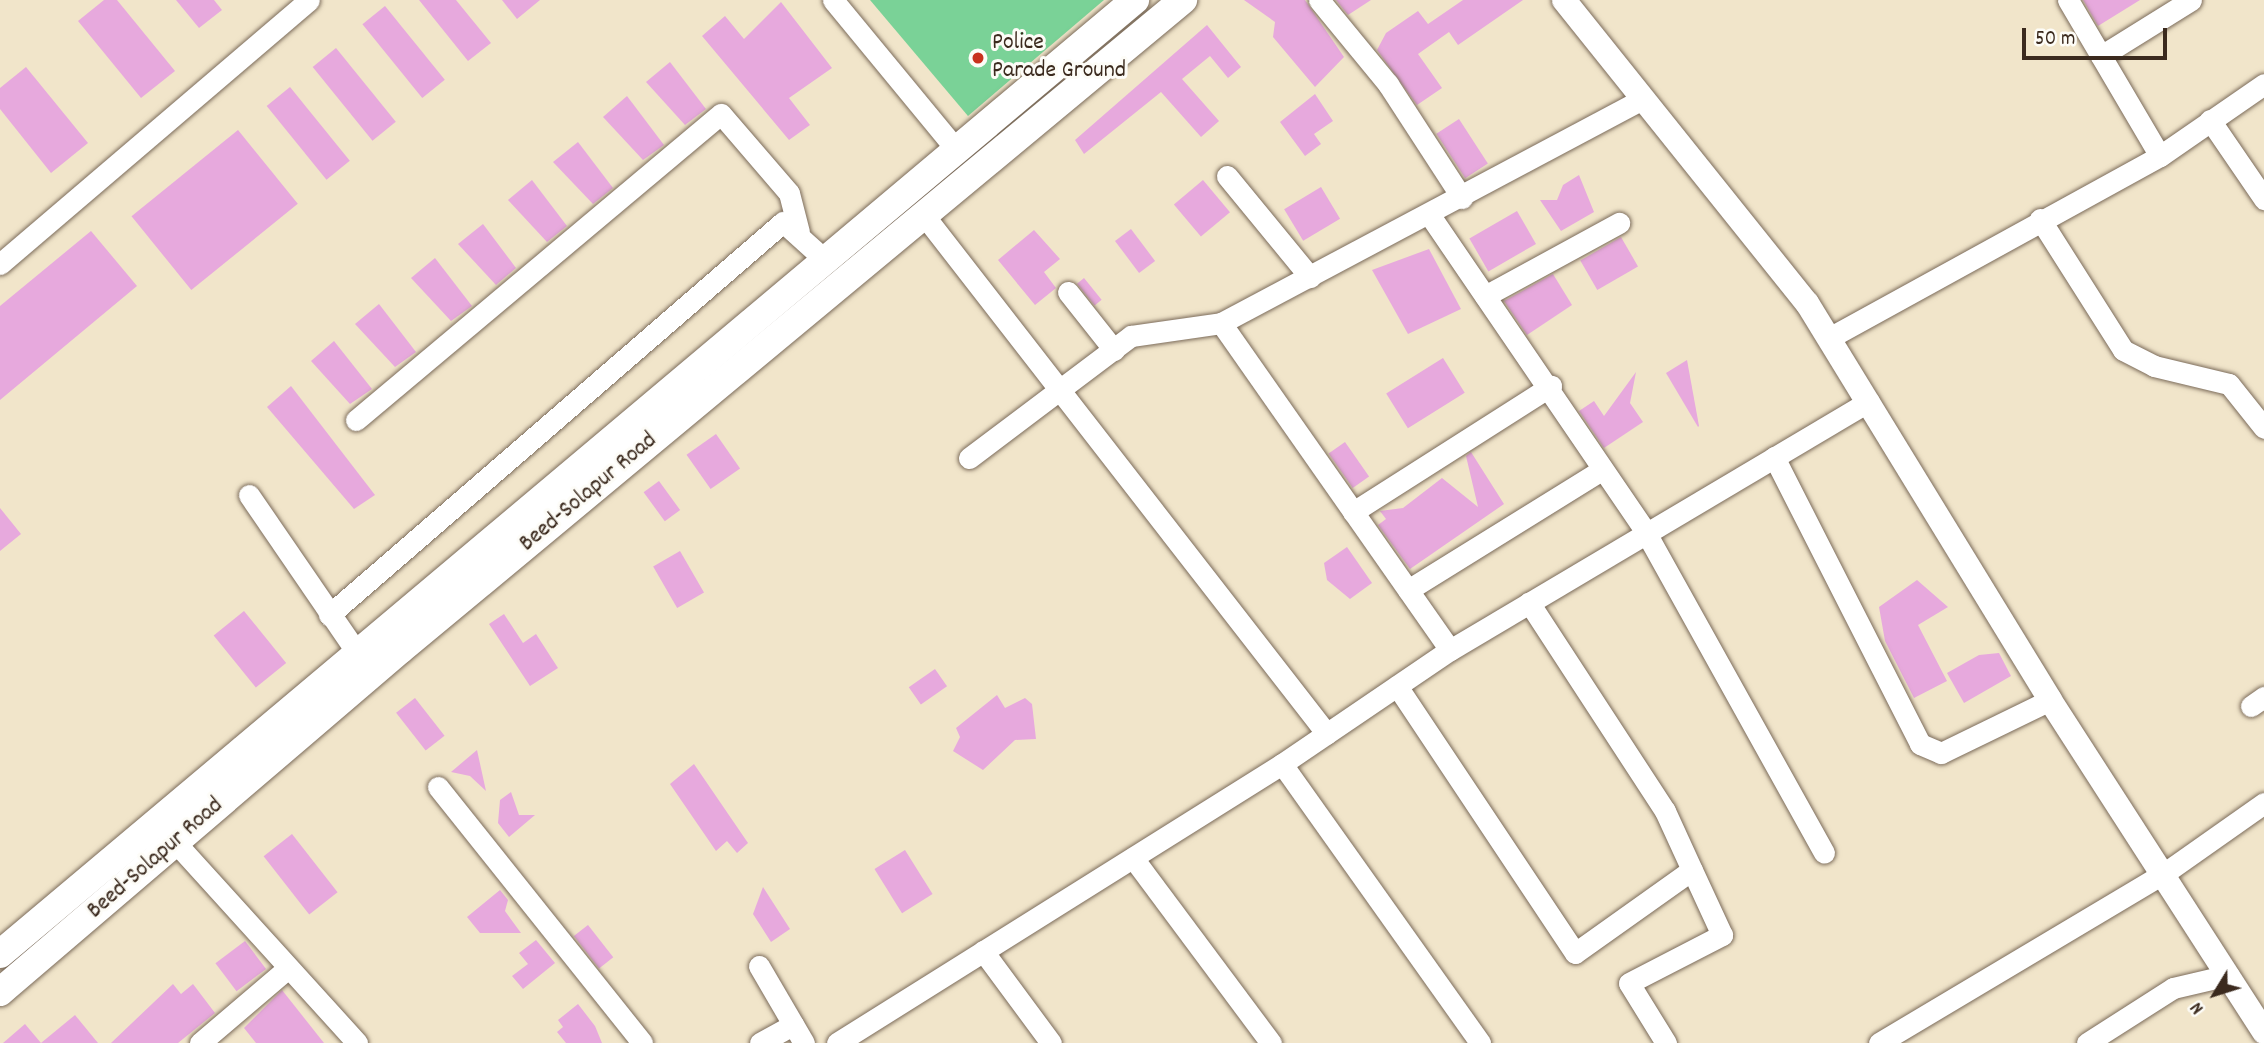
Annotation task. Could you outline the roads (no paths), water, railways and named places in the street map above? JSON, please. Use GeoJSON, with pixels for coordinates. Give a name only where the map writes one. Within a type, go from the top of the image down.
{"type":"FeatureCollection","features":[{"type":"Feature","properties":{"kind":"main road","name":"Beed-Solapur Road"},"geometry":{"type":"LineString","coordinates":[[0,954],[355,650],[1135,0]]}},
{"type":"Feature","properties":{"kind":"main road","name":"Beed-Solapur Road"},"geometry":{"type":"LineString","coordinates":[[0,992],[923,214],[1183,0]]}},
{"type":"Feature","properties":{"kind":"street"},"geometry":{"type":"LineString","coordinates":[[0,264],[309,0]]}},
{"type":"Feature","properties":{"kind":"street"},"geometry":{"type":"LineString","coordinates":[[833,0],[956,149]]}},
{"type":"Feature","properties":{"kind":"street"},"geometry":{"type":"LineString","coordinates":[[1319,0],[1388,85],[1462,198]]}},
{"type":"Feature","properties":{"kind":"street"},"geometry":{"type":"LineString","coordinates":[[1564,0],[1829,338],[2050,701],[2166,872],[2264,1032]]}},
{"type":"Feature","properties":{"kind":"street"},"geometry":{"type":"LineString","coordinates":[[2068,0],[2160,156]]}},
{"type":"Feature","properties":{"kind":"street"},"geometry":{"type":"LineString","coordinates":[[2101,56],[2191,0]]}},
{"type":"Feature","properties":{"kind":"street"},"geometry":{"type":"LineString","coordinates":[[1829,338],[2040,219],[2160,156],[2264,83]]}},
{"type":"Feature","properties":{"kind":"street"},"geometry":{"type":"LineString","coordinates":[[969,458],[1131,337],[1222,323],[1431,217],[1643,99]]}},
{"type":"Feature","properties":{"kind":"street"},"geometry":{"type":"LineString","coordinates":[[356,420],[721,114],[789,193],[799,232]]}},
{"type":"Feature","properties":{"kind":"street"},"geometry":{"type":"LineString","coordinates":[[2210,120],[2264,199]]}},
{"type":"Feature","properties":{"kind":"street"},"geometry":{"type":"LineString","coordinates":[[1227,176],[1310,277]]}},
{"type":"Feature","properties":{"kind":"street"},"geometry":{"type":"LineString","coordinates":[[923,214],[1326,734]]}},
{"type":"Feature","properties":{"kind":"street"},"geometry":{"type":"LineString","coordinates":[[1431,217],[1550,386],[1600,471],[1645,531],[1824,853]]}},
{"type":"Feature","properties":{"kind":"street"},"geometry":{"type":"LineString","coordinates":[[2040,219],[2123,350],[2154,366],[2228,384],[2264,428]]}},
{"type":"Feature","properties":{"kind":"street"},"geometry":{"type":"LineString","coordinates":[[329,615],[783,222],[799,232],[824,259]]}},
{"type":"Feature","properties":{"kind":"street"},"geometry":{"type":"LineString","coordinates":[[1485,296],[1619,223]]}},
{"type":"Feature","properties":{"kind":"street"},"geometry":{"type":"LineString","coordinates":[[1068,292],[1114,350]]}},
{"type":"Feature","properties":{"kind":"street"},"geometry":{"type":"LineString","coordinates":[[1222,323],[1450,650]]}},
{"type":"Feature","properties":{"kind":"street"},"geometry":{"type":"LineString","coordinates":[[1353,512],[1550,386]]}},
{"type":"Feature","properties":{"kind":"street"},"geometry":{"type":"LineString","coordinates":[[837,1043],[1282,764],[1450,650],[1645,531],[1869,401]]}},
{"type":"Feature","properties":{"kind":"street"},"geometry":{"type":"LineString","coordinates":[[1774,457],[1920,744],[1941,753],[2050,701]]}},
{"type":"Feature","properties":{"kind":"street"},"geometry":{"type":"LineString","coordinates":[[1408,590],[1600,471]]}},
{"type":"Feature","properties":{"kind":"street"},"geometry":{"type":"LineString","coordinates":[[249,495],[355,650]]}},
{"type":"Feature","properties":{"kind":"street"},"geometry":{"type":"LineString","coordinates":[[1529,602],[1665,811],[1722,935],[1629,982],[1666,1043]]}},
{"type":"Feature","properties":{"kind":"street"},"geometry":{"type":"LineString","coordinates":[[1397,686],[1575,953],[1692,870]]}},
{"type":"Feature","properties":{"kind":"street"},"geometry":{"type":"LineString","coordinates":[[1282,764],[1480,1043]]}},
{"type":"Feature","properties":{"kind":"street"},"geometry":{"type":"LineString","coordinates":[[438,787],[642,1043]]}},
{"type":"Feature","properties":{"kind":"street"},"geometry":{"type":"LineString","coordinates":[[1879,1043],[2166,872],[2264,803]]}},
{"type":"Feature","properties":{"kind":"street"},"geometry":{"type":"LineString","coordinates":[[175,842],[356,1043]]}},
{"type":"Feature","properties":{"kind":"street"},"geometry":{"type":"LineString","coordinates":[[1133,858],[1271,1043]]}},
{"type":"Feature","properties":{"kind":"street"},"geometry":{"type":"LineString","coordinates":[[983,951],[1051,1043]]}},
{"type":"Feature","properties":{"kind":"street"},"geometry":{"type":"LineString","coordinates":[[759,966],[798,1034],[760,1043]]}},
{"type":"Feature","properties":{"kind":"street"},"geometry":{"type":"LineString","coordinates":[[200,1043],[288,968]]}},
{"type":"Feature","properties":{"kind":"street"},"geometry":{"type":"LineString","coordinates":[[2087,1043],[2173,988],[2229,975]]}},
{"type":"Feature","properties":{"kind":"place","name":"Police Parade Ground"},"geometry":{"type":"Point","coordinates":[978,58]}}]}
